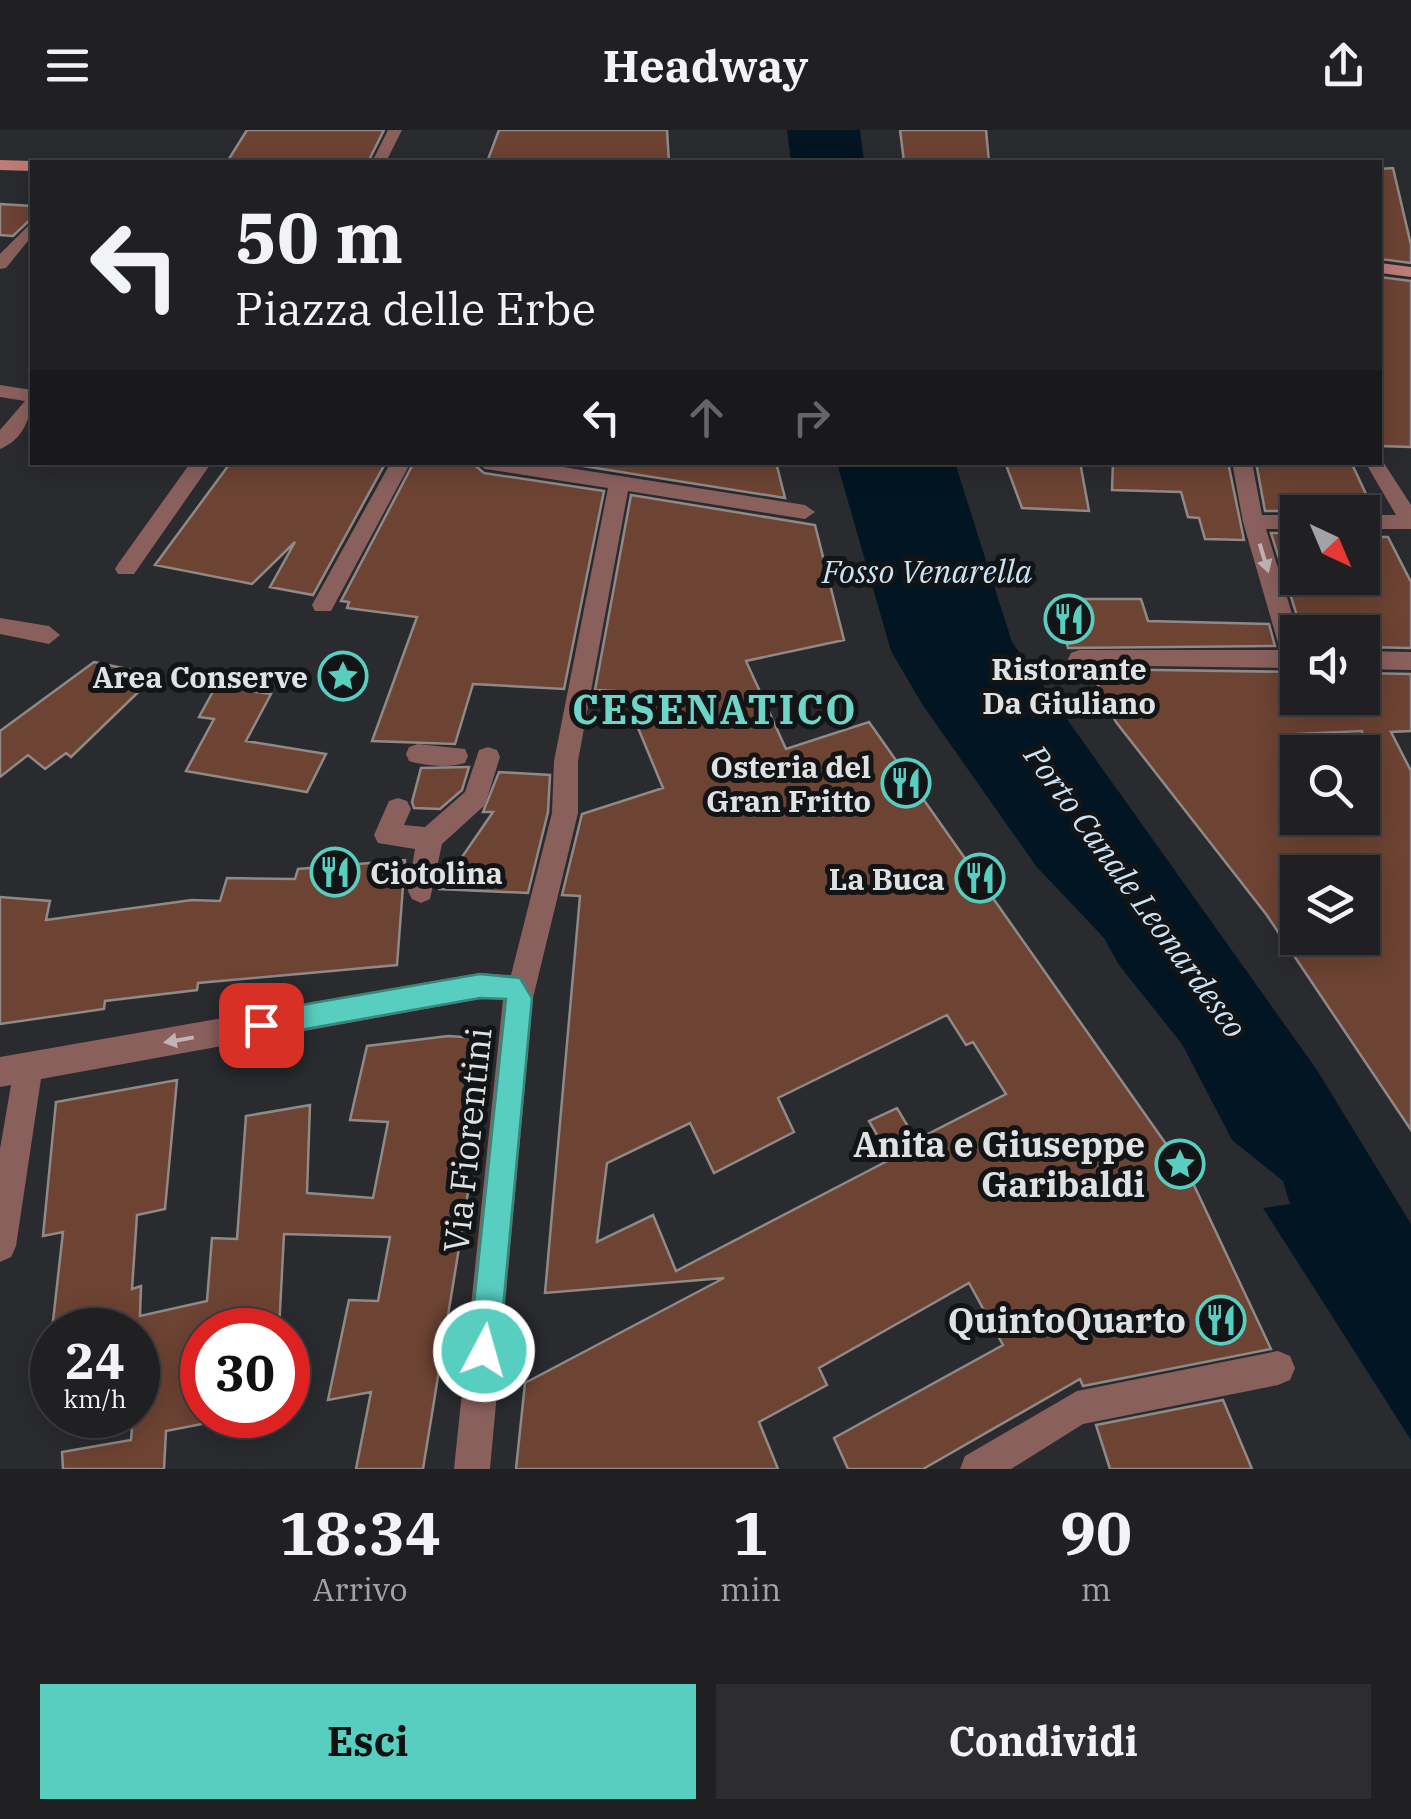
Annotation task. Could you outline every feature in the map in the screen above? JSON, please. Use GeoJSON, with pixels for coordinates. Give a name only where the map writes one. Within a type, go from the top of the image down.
{"type":"FeatureCollection","features":[{"type":"Feature","properties":{"kind":"street"},"geometry":{"type":"LineString","coordinates":[[379,160],[394,130]]}},
{"type":"Feature","properties":{"kind":"street"},"geometry":{"type":"LineString","coordinates":[[0,165],[30,166]]}},
{"type":"Feature","properties":{"kind":"street"},"geometry":{"type":"LineString","coordinates":[[0,264],[30,230]]}},
{"type":"Feature","properties":{"kind":"street"},"geometry":{"type":"LineString","coordinates":[[1382,268],[1411,272]]}},
{"type":"Feature","properties":{"kind":"street"},"geometry":{"type":"LineString","coordinates":[[0,391],[30,396]]}},
{"type":"Feature","properties":{"kind":"street"},"geometry":{"type":"LineString","coordinates":[[0,443],[30,407]]}},
{"type":"Feature","properties":{"kind":"street"},"geometry":{"type":"LineString","coordinates":[[126,569],[200,465]]}},
{"type":"Feature","properties":{"kind":"street"},"geometry":{"type":"LineString","coordinates":[[323,605],[399,465]]}},
{"type":"Feature","properties":{"kind":"street"},"geometry":{"type":"LineString","coordinates":[[503,465],[805,512]]}},
{"type":"Feature","properties":{"kind":"street"},"geometry":{"type":"LineString","coordinates":[[1243,465],[1253,522],[1282,615]]}},
{"type":"Feature","properties":{"kind":"street"},"geometry":{"type":"LineString","coordinates":[[1377,465],[1411,522]]}},
{"type":"Feature","properties":{"kind":"street","name":"Via Fiorentini"},"geometry":{"type":"LineString","coordinates":[[472,1469],[515,992],[565,814],[566,761],[620,484]]}},
{"type":"Feature","properties":{"kind":"street"},"geometry":{"type":"LineString","coordinates":[[1253,522],[1280,522]]}},
{"type":"Feature","properties":{"kind":"street"},"geometry":{"type":"LineString","coordinates":[[1380,522],[1411,522]]}},
{"type":"Feature","properties":{"kind":"street"},"geometry":{"type":"LineString","coordinates":[[0,626],[49,635]]}},
{"type":"Feature","properties":{"kind":"street"},"geometry":{"type":"LineString","coordinates":[[1080,659],[1280,659]]}},
{"type":"Feature","properties":{"kind":"street"},"geometry":{"type":"LineString","coordinates":[[1380,660],[1411,661]]}},
{"type":"Feature","properties":{"kind":"street"},"geometry":{"type":"LineString","coordinates":[[418,754],[456,756]]}},
{"type":"Feature","properties":{"kind":"street"},"geometry":{"type":"LineString","coordinates":[[421,891],[430,839],[476,798],[488,757]]}},
{"type":"Feature","properties":{"kind":"street"},"geometry":{"type":"LineString","coordinates":[[398,809],[388,835],[430,839]]}},
{"type":"Feature","properties":{"kind":"street"},"geometry":{"type":"LineString","coordinates":[[0,1246],[14,1070],[480,986],[515,992]]}},
{"type":"Feature","properties":{"kind":"street"},"geometry":{"type":"LineString","coordinates":[[978,1469],[1077,1408],[1278,1368]]}},
{"type":"Feature","properties":{"kind":"water"},"geometry":{"type":"Polygon","coordinates":[[[787,130],[860,130],[864,160],[791,160],[787,130]]]}},
{"type":"Feature","properties":{"kind":"water","name":"Fosso Venarella"},"geometry":{"type":"Polygon","coordinates":[[[838,465],[956,465],[1012,642],[1317,1070],[1411,1224],[1411,1440],[1263,1208],[1290,1204],[1283,1181],[1232,1140],[1182,1044],[1119,965],[1104,938],[1036,866],[922,704],[891,651],[838,465]]]}},
{"type":"Feature","properties":{"kind":"building"},"geometry":{"type":"Polygon","coordinates":[[[247,130],[384,130],[369,160],[228,160],[247,130]]]}},
{"type":"Feature","properties":{"kind":"building"},"geometry":{"type":"Polygon","coordinates":[[[499,130],[667,130],[669,160],[488,160],[499,130]]]}},
{"type":"Feature","properties":{"kind":"building"},"geometry":{"type":"Polygon","coordinates":[[[900,130],[986,130],[989,160],[904,160],[900,130]]]}},
{"type":"Feature","properties":{"kind":"building"},"geometry":{"type":"Polygon","coordinates":[[[1393,168],[1411,245],[1411,263],[1382,259],[1382,169],[1393,168]]]}},
{"type":"Feature","properties":{"kind":"building"},"geometry":{"type":"Polygon","coordinates":[[[0,204],[30,206],[30,220],[13,236],[0,235],[0,204]]]}},
{"type":"Feature","properties":{"kind":"building"},"geometry":{"type":"Polygon","coordinates":[[[1382,277],[1411,281],[1411,447],[1382,446],[1382,277]]]}},
{"type":"Feature","properties":{"kind":"building"},"geometry":{"type":"Polygon","coordinates":[[[229,465],[384,465],[313,595],[270,587],[295,542],[252,584],[155,565],[229,465]]]}},
{"type":"Feature","properties":{"kind":"building"},"geometry":{"type":"Polygon","coordinates":[[[412,465],[475,465],[484,473],[604,491],[564,689],[473,684],[455,744],[372,741],[417,617],[347,608],[349,602],[341,601],[412,465]]]}},
{"type":"Feature","properties":{"kind":"building"},"geometry":{"type":"Polygon","coordinates":[[[577,465],[777,465],[785,498],[577,465]]]}},
{"type":"Feature","properties":{"kind":"building"},"geometry":{"type":"Polygon","coordinates":[[[1006,465],[1081,465],[1089,511],[1022,508],[1006,465]]]}},
{"type":"Feature","properties":{"kind":"building"},"geometry":{"type":"Polygon","coordinates":[[[1113,465],[1229,465],[1244,540],[1205,539],[1199,518],[1188,517],[1181,492],[1112,490],[1113,465]]]}},
{"type":"Feature","properties":{"kind":"building"},"geometry":{"type":"Polygon","coordinates":[[[1257,465],[1352,465],[1366,495],[1280,495],[1280,511],[1265,511],[1257,465]]]}},
{"type":"Feature","properties":{"kind":"building"},"geometry":{"type":"Polygon","coordinates":[[[631,495],[815,525],[844,640],[746,661],[786,749],[869,722],[1192,1181],[1271,1349],[1083,1386],[1080,1379],[923,1469],[848,1469],[834,1438],[1003,1345],[969,1283],[819,1368],[827,1385],[759,1422],[778,1469],[516,1469],[525,1383],[724,1278],[545,1293],[580,896],[562,895],[582,814],[663,788],[626,699],[613,701],[614,691],[595,690],[631,495]],[[947,1015],[778,1098],[794,1132],[714,1173],[690,1123],[607,1163],[597,1242],[653,1215],[676,1271],[891,1159],[869,1121],[897,1108],[916,1140],[1006,1094],[973,1042],[966,1045],[947,1015]]]}},
{"type":"Feature","properties":{"kind":"building"},"geometry":{"type":"Polygon","coordinates":[[[1271,533],[1280,533],[1280,562],[1271,533]]]}},
{"type":"Feature","properties":{"kind":"building"},"geometry":{"type":"Polygon","coordinates":[[[1380,537],[1388,537],[1411,582],[1411,648],[1380,647],[1380,615],[1297,615],[1290,595],[1380,595],[1380,537]]]}},
{"type":"Feature","properties":{"kind":"building"},"geometry":{"type":"Polygon","coordinates":[[[1056,599],[1141,599],[1148,621],[1269,624],[1275,646],[1068,648],[1056,599]]]}},
{"type":"Feature","properties":{"kind":"building"},"geometry":{"type":"Polygon","coordinates":[[[94,662],[156,675],[71,757],[66,753],[45,769],[28,755],[0,777],[0,731],[94,662]]]}},
{"type":"Feature","properties":{"kind":"building"},"geometry":{"type":"Polygon","coordinates":[[[1090,669],[1280,672],[1280,715],[1380,715],[1380,673],[1411,674],[1411,731],[1391,732],[1411,771],[1411,1130],[1294,955],[1380,955],[1380,855],[1280,855],[1280,935],[1116,722],[1090,669]]]}},
{"type":"Feature","properties":{"kind":"building"},"geometry":{"type":"Polygon","coordinates":[[[216,686],[271,694],[246,741],[326,754],[307,792],[186,771],[214,719],[199,717],[216,686]]]}},
{"type":"Feature","properties":{"kind":"building"},"geometry":{"type":"Polygon","coordinates":[[[469,767],[462,790],[440,809],[414,808],[412,802],[421,768],[469,767]]]}},
{"type":"Feature","properties":{"kind":"building"},"geometry":{"type":"Polygon","coordinates":[[[499,772],[550,775],[548,812],[528,893],[440,889],[493,812],[483,812],[499,772]]]}},
{"type":"Feature","properties":{"kind":"building"},"geometry":{"type":"Polygon","coordinates":[[[405,860],[397,965],[198,983],[197,990],[105,1001],[104,1009],[0,1024],[0,897],[50,901],[46,920],[192,900],[220,901],[227,878],[295,879],[298,869],[405,860]]]}},
{"type":"Feature","properties":{"kind":"building"},"geometry":{"type":"Polygon","coordinates":[[[448,1036],[493,1039],[423,1469],[356,1469],[371,1392],[328,1400],[349,1300],[378,1301],[390,1237],[284,1234],[280,1308],[180,1308],[180,1428],[166,1431],[164,1469],[63,1469],[62,1452],[131,1438],[160,1438],[160,1312],[207,1301],[212,1238],[237,1239],[246,1116],[310,1105],[307,1193],[373,1198],[388,1122],[350,1120],[367,1046],[448,1036]]]}},
{"type":"Feature","properties":{"kind":"building"},"geometry":{"type":"Polygon","coordinates":[[[177,1080],[165,1209],[137,1215],[132,1289],[141,1286],[140,1308],[54,1308],[63,1232],[43,1236],[56,1102],[177,1080]]]}},
{"type":"Feature","properties":{"kind":"building"},"geometry":{"type":"Polygon","coordinates":[[[1223,1400],[1252,1469],[1110,1469],[1096,1425],[1223,1400]]]}},
{"type":"Feature","properties":{"kind":"place","name":"Ristorante Da Giuliano"},"geometry":{"type":"Point","coordinates":[1069,619]}},
{"type":"Feature","properties":{"kind":"place","name":"Area Conserve"},"geometry":{"type":"Point","coordinates":[343,676]}},
{"type":"Feature","properties":{"kind":"place","name":"Osteria del Gran Fritto"},"geometry":{"type":"Point","coordinates":[906,783]}},
{"type":"Feature","properties":{"kind":"place","name":"Ciotolina"},"geometry":{"type":"Point","coordinates":[335,872]}},
{"type":"Feature","properties":{"kind":"place","name":"La Buca"},"geometry":{"type":"Point","coordinates":[980,878]}},
{"type":"Feature","properties":{"kind":"place","name":"Anita e Giuseppe Garibaldi"},"geometry":{"type":"Point","coordinates":[1180,1164]}},
{"type":"Feature","properties":{"kind":"place","name":"QuintoQuarto"},"geometry":{"type":"Point","coordinates":[1221,1320]}},
{"type":"Feature","properties":{"kind":"district","name":"CESENATICO"},"geometry":{"type":"Point","coordinates":[715,709]}},
{"type":"Feature","properties":{"kind":"route"},"geometry":{"type":"LineString","coordinates":[[261,1025],[480,986],[511,987],[516,991],[519,998],[484,1351]]}},
{"type":"Feature","properties":{"kind":"water label","name":"Porto Canale Leonardesco"},"geometry":{"type":"Point","coordinates":[1136,891]}}]}
